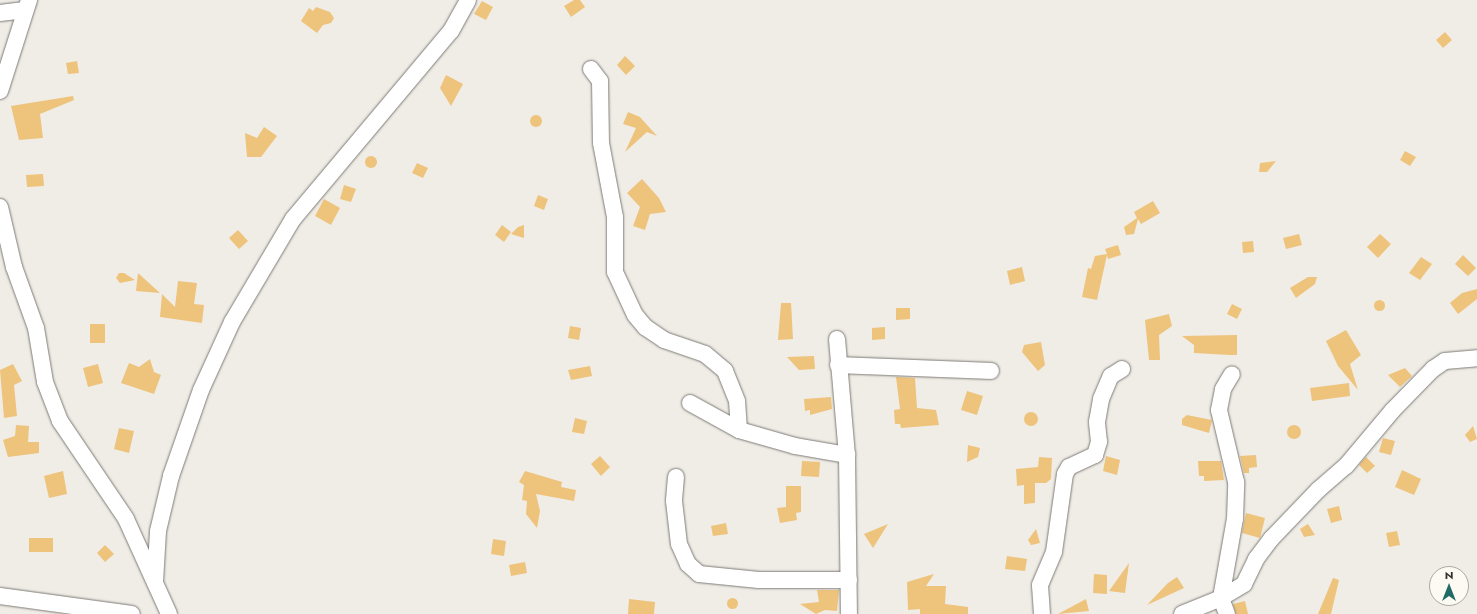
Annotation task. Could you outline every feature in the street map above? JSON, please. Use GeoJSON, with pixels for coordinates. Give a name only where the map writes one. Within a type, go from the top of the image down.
{"type":"FeatureCollection","features":[{"type":"Feature","properties":{"kind":"street"},"geometry":{"type":"LineString","coordinates":[[155,582],[158,531],[167,490],[201,390],[232,322],[293,219],[451,31],[468,0]]}},
{"type":"Feature","properties":{"kind":"street"},"geometry":{"type":"LineString","coordinates":[[18,30],[2,14],[27,5]]}},
{"type":"Feature","properties":{"kind":"street"},"geometry":{"type":"LineString","coordinates":[[0,91],[27,5]]}},
{"type":"Feature","properties":{"kind":"street"},"geometry":{"type":"LineString","coordinates":[[591,69],[600,81],[600,137],[614,211],[615,272],[635,314],[645,327],[664,340],[705,354],[725,371],[737,401],[739,430]]}},
{"type":"Feature","properties":{"kind":"street"},"geometry":{"type":"LineString","coordinates":[[0,207],[12,260],[36,328],[45,382],[60,421],[126,519],[169,614]]}},
{"type":"Feature","properties":{"kind":"street"},"geometry":{"type":"LineString","coordinates":[[837,338],[838,365],[847,455],[850,614]]}},
{"type":"Feature","properties":{"kind":"street"},"geometry":{"type":"LineString","coordinates":[[1182,614],[1221,598],[1244,584],[1256,559],[1271,539],[1318,490],[1346,466],[1392,411],[1433,369],[1445,361],[1477,358]]}},
{"type":"Feature","properties":{"kind":"street"},"geometry":{"type":"LineString","coordinates":[[838,365],[991,371]]}},
{"type":"Feature","properties":{"kind":"street"},"geometry":{"type":"LineString","coordinates":[[1042,614],[1040,585],[1054,552],[1065,474],[1076,463],[1095,455],[1099,442],[1098,422],[1101,399],[1111,376],[1122,369]]}},
{"type":"Feature","properties":{"kind":"street"},"geometry":{"type":"LineString","coordinates":[[1227,614],[1221,598],[1235,519],[1236,482],[1219,410],[1224,389],[1232,374]]}},
{"type":"Feature","properties":{"kind":"street"},"geometry":{"type":"LineString","coordinates":[[690,403],[739,430],[796,446],[847,455]]}},
{"type":"Feature","properties":{"kind":"street"},"geometry":{"type":"LineString","coordinates":[[676,477],[674,501],[679,544],[688,564],[699,574],[759,580],[850,580]]}},
{"type":"Feature","properties":{"kind":"street"},"geometry":{"type":"LineString","coordinates":[[0,596],[132,614]]}},
{"type":"Feature","properties":{"kind":"building"},"geometry":{"type":"Polygon","coordinates":[[[574,0],[580,0],[585,7],[571,17],[564,6],[574,0]]]}},
{"type":"Feature","properties":{"kind":"building"},"geometry":{"type":"Polygon","coordinates":[[[482,1],[493,7],[486,20],[474,14],[482,1]]]}},
{"type":"Feature","properties":{"kind":"building"},"geometry":{"type":"Polygon","coordinates":[[[316,7],[330,12],[334,18],[331,23],[323,25],[317,33],[301,21],[309,8],[313,11],[316,7]]]}},
{"type":"Feature","properties":{"kind":"building"},"geometry":{"type":"Polygon","coordinates":[[[1445,32],[1452,40],[1443,48],[1436,40],[1445,32]]]}},
{"type":"Feature","properties":{"kind":"building"},"geometry":{"type":"Polygon","coordinates":[[[625,56],[635,66],[626,75],[617,65],[625,56]]]}},
{"type":"Feature","properties":{"kind":"building"},"geometry":{"type":"Polygon","coordinates":[[[77,61],[79,73],[68,74],[66,63],[77,61]]]}},
{"type":"Feature","properties":{"kind":"building"},"geometry":{"type":"Polygon","coordinates":[[[446,75],[463,84],[451,106],[440,88],[446,75]]]}},
{"type":"Feature","properties":{"kind":"building"},"geometry":{"type":"Polygon","coordinates":[[[73,96],[74,100],[40,114],[43,138],[19,140],[11,106],[73,96]]]}},
{"type":"Feature","properties":{"kind":"building"},"geometry":{"type":"Polygon","coordinates":[[[628,112],[640,117],[657,136],[647,132],[625,152],[636,128],[623,124],[628,112]]]}},
{"type":"Feature","properties":{"kind":"building"},"geometry":{"type":"Polygon","coordinates":[[[534,115],[538,115],[542,121],[538,127],[534,127],[530,123],[530,119],[534,115]]]}},
{"type":"Feature","properties":{"kind":"building"},"geometry":{"type":"Polygon","coordinates":[[[264,127],[277,136],[261,157],[247,157],[245,133],[257,138],[264,127]]]}},
{"type":"Feature","properties":{"kind":"building"},"geometry":{"type":"Polygon","coordinates":[[[1405,151],[1416,157],[1410,166],[1400,160],[1405,151]]]}},
{"type":"Feature","properties":{"kind":"building"},"geometry":{"type":"Polygon","coordinates":[[[373,156],[376,157],[376,167],[369,168],[366,167],[365,160],[366,157],[373,156]]]}},
{"type":"Feature","properties":{"kind":"building"},"geometry":{"type":"Polygon","coordinates":[[[1276,161],[1267,172],[1259,172],[1260,163],[1276,161]]]}},
{"type":"Feature","properties":{"kind":"building"},"geometry":{"type":"Polygon","coordinates":[[[417,163],[428,168],[423,178],[412,173],[417,163]]]}},
{"type":"Feature","properties":{"kind":"building"},"geometry":{"type":"Polygon","coordinates":[[[43,174],[44,186],[27,187],[26,175],[43,174]]]}},
{"type":"Feature","properties":{"kind":"building"},"geometry":{"type":"Polygon","coordinates":[[[642,179],[659,198],[666,212],[650,214],[645,230],[633,226],[640,207],[627,193],[642,179]]]}},
{"type":"Feature","properties":{"kind":"building"},"geometry":{"type":"Polygon","coordinates":[[[344,185],[356,189],[351,202],[340,199],[344,185]]]}},
{"type":"Feature","properties":{"kind":"building"},"geometry":{"type":"Polygon","coordinates":[[[538,195],[548,199],[544,210],[534,206],[538,195]]]}},
{"type":"Feature","properties":{"kind":"building"},"geometry":{"type":"Polygon","coordinates":[[[324,199],[340,208],[331,225],[315,216],[324,199]]]}},
{"type":"Feature","properties":{"kind":"building"},"geometry":{"type":"Polygon","coordinates":[[[1153,201],[1160,213],[1141,224],[1138,219],[1134,234],[1126,235],[1124,227],[1137,218],[1134,212],[1153,201]]]}},
{"type":"Feature","properties":{"kind":"building"},"geometry":{"type":"Polygon","coordinates":[[[502,225],[511,232],[504,242],[495,235],[502,225]]]}},
{"type":"Feature","properties":{"kind":"building"},"geometry":{"type":"Polygon","coordinates":[[[524,225],[524,238],[511,234],[518,227],[524,225]]]}},
{"type":"Feature","properties":{"kind":"building"},"geometry":{"type":"Polygon","coordinates":[[[238,230],[248,241],[239,249],[229,238],[238,230]]]}},
{"type":"Feature","properties":{"kind":"building"},"geometry":{"type":"Polygon","coordinates":[[[1299,234],[1302,245],[1286,249],[1283,238],[1299,234]]]}},
{"type":"Feature","properties":{"kind":"building"},"geometry":{"type":"Polygon","coordinates":[[[1380,234],[1391,244],[1378,258],[1367,247],[1380,234]]]}},
{"type":"Feature","properties":{"kind":"building"},"geometry":{"type":"Polygon","coordinates":[[[1253,241],[1254,252],[1243,253],[1242,242],[1253,241]]]}},
{"type":"Feature","properties":{"kind":"building"},"geometry":{"type":"Polygon","coordinates":[[[1118,245],[1121,255],[1108,259],[1107,255],[1097,300],[1082,297],[1088,268],[1091,269],[1095,256],[1107,254],[1105,249],[1118,245]]]}},
{"type":"Feature","properties":{"kind":"building"},"geometry":{"type":"Polygon","coordinates":[[[1463,255],[1476,268],[1468,276],[1455,264],[1463,255]]]}},
{"type":"Feature","properties":{"kind":"building"},"geometry":{"type":"Polygon","coordinates":[[[1421,257],[1432,264],[1420,280],[1409,273],[1421,257]]]}},
{"type":"Feature","properties":{"kind":"building"},"geometry":{"type":"Polygon","coordinates":[[[1022,267],[1025,281],[1010,285],[1007,271],[1022,267]]]}},
{"type":"Feature","properties":{"kind":"building"},"geometry":{"type":"Polygon","coordinates":[[[119,273],[124,273],[135,280],[120,283],[116,278],[119,273]]]}},
{"type":"Feature","properties":{"kind":"building"},"geometry":{"type":"Polygon","coordinates":[[[138,273],[160,293],[136,291],[138,273]]]}},
{"type":"Feature","properties":{"kind":"building"},"geometry":{"type":"Polygon","coordinates":[[[1308,277],[1317,277],[1315,284],[1296,298],[1290,288],[1308,277]]]}},
{"type":"Feature","properties":{"kind":"building"},"geometry":{"type":"Polygon","coordinates":[[[178,281],[197,283],[194,304],[204,305],[202,323],[160,317],[162,294],[175,307],[178,281]]]}},
{"type":"Feature","properties":{"kind":"building"},"geometry":{"type":"Polygon","coordinates":[[[1477,289],[1477,299],[1458,314],[1450,303],[1462,293],[1477,289]]]}},
{"type":"Feature","properties":{"kind":"building"},"geometry":{"type":"Polygon","coordinates":[[[1379,299],[1383,301],[1385,305],[1383,309],[1379,311],[1375,309],[1373,305],[1375,301],[1379,299]]]}},
{"type":"Feature","properties":{"kind":"building"},"geometry":{"type":"Polygon","coordinates":[[[781,303],[791,303],[793,339],[778,340],[781,303]]]}},
{"type":"Feature","properties":{"kind":"building"},"geometry":{"type":"Polygon","coordinates":[[[1232,304],[1242,309],[1237,319],[1227,314],[1232,304]]]}},
{"type":"Feature","properties":{"kind":"building"},"geometry":{"type":"Polygon","coordinates":[[[896,308],[910,308],[910,319],[896,320],[896,308]]]}},
{"type":"Feature","properties":{"kind":"building"},"geometry":{"type":"Polygon","coordinates":[[[1169,314],[1172,326],[1159,335],[1160,360],[1149,360],[1145,320],[1169,314]]]}},
{"type":"Feature","properties":{"kind":"building"},"geometry":{"type":"Polygon","coordinates":[[[90,324],[105,324],[105,343],[90,343],[90,324]]]}},
{"type":"Feature","properties":{"kind":"building"},"geometry":{"type":"Polygon","coordinates":[[[570,326],[581,328],[579,340],[568,338],[570,326]]]}},
{"type":"Feature","properties":{"kind":"building"},"geometry":{"type":"Polygon","coordinates":[[[885,327],[885,339],[872,340],[872,328],[885,327]]]}},
{"type":"Feature","properties":{"kind":"building"},"geometry":{"type":"Polygon","coordinates":[[[1346,330],[1361,355],[1350,364],[1358,390],[1338,366],[1326,341],[1346,330]]]}},
{"type":"Feature","properties":{"kind":"building"},"geometry":{"type":"Polygon","coordinates":[[[1237,335],[1237,355],[1194,353],[1194,345],[1182,336],[1237,335]]]}},
{"type":"Feature","properties":{"kind":"building"},"geometry":{"type":"Polygon","coordinates":[[[1041,342],[1045,365],[1038,371],[1022,352],[1024,345],[1041,342]]]}},
{"type":"Feature","properties":{"kind":"building"},"geometry":{"type":"Polygon","coordinates":[[[814,356],[815,369],[799,370],[787,357],[814,356]]]}},
{"type":"Feature","properties":{"kind":"building"},"geometry":{"type":"Polygon","coordinates":[[[150,359],[154,372],[161,375],[154,394],[121,383],[129,363],[139,367],[150,359]]]}},
{"type":"Feature","properties":{"kind":"building"},"geometry":{"type":"Polygon","coordinates":[[[13,364],[22,381],[14,385],[17,416],[4,418],[0,370],[13,364]]]}},
{"type":"Feature","properties":{"kind":"building"},"geometry":{"type":"Polygon","coordinates":[[[98,364],[103,383],[88,387],[83,368],[98,364]]]}},
{"type":"Feature","properties":{"kind":"building"},"geometry":{"type":"Polygon","coordinates":[[[590,366],[592,376],[571,380],[568,370],[590,366]]]}},
{"type":"Feature","properties":{"kind":"building"},"geometry":{"type":"Polygon","coordinates":[[[1405,368],[1412,376],[1400,387],[1388,375],[1405,368]]]}},
{"type":"Feature","properties":{"kind":"building"},"geometry":{"type":"Polygon","coordinates":[[[896,377],[915,378],[917,408],[936,410],[939,425],[901,428],[900,424],[895,424],[894,410],[900,409],[896,377]]]}},
{"type":"Feature","properties":{"kind":"building"},"geometry":{"type":"Polygon","coordinates":[[[1349,383],[1350,396],[1312,401],[1310,388],[1349,383]]]}},
{"type":"Feature","properties":{"kind":"building"},"geometry":{"type":"Polygon","coordinates":[[[967,391],[983,396],[977,415],[961,410],[967,391]]]}},
{"type":"Feature","properties":{"kind":"building"},"geometry":{"type":"Polygon","coordinates":[[[831,397],[832,409],[810,415],[810,410],[805,411],[804,399],[831,397]]]}},
{"type":"Feature","properties":{"kind":"building"},"geometry":{"type":"Polygon","coordinates":[[[1028,412],[1034,412],[1038,416],[1038,422],[1034,426],[1028,426],[1024,422],[1024,416],[1028,412]]]}},
{"type":"Feature","properties":{"kind":"building"},"geometry":{"type":"Polygon","coordinates":[[[1187,415],[1212,420],[1209,433],[1182,425],[1182,419],[1187,415]]]}},
{"type":"Feature","properties":{"kind":"building"},"geometry":{"type":"Polygon","coordinates":[[[575,418],[587,421],[584,434],[572,432],[575,418]]]}},
{"type":"Feature","properties":{"kind":"building"},"geometry":{"type":"Polygon","coordinates":[[[16,425],[29,426],[28,442],[39,442],[39,453],[8,457],[3,440],[15,436],[16,425]]]}},
{"type":"Feature","properties":{"kind":"building"},"geometry":{"type":"Polygon","coordinates":[[[1294,425],[1299,427],[1301,432],[1299,437],[1294,439],[1289,437],[1287,432],[1289,427],[1294,425]]]}},
{"type":"Feature","properties":{"kind":"building"},"geometry":{"type":"Polygon","coordinates":[[[1473,426],[1477,439],[1470,442],[1465,435],[1473,426]]]}},
{"type":"Feature","properties":{"kind":"building"},"geometry":{"type":"Polygon","coordinates":[[[119,428],[134,431],[129,453],[114,449],[119,428]]]}},
{"type":"Feature","properties":{"kind":"building"},"geometry":{"type":"Polygon","coordinates":[[[1383,438],[1395,441],[1391,455],[1379,452],[1383,438]]]}},
{"type":"Feature","properties":{"kind":"building"},"geometry":{"type":"Polygon","coordinates":[[[968,445],[980,448],[978,457],[967,462],[968,445]]]}},
{"type":"Feature","properties":{"kind":"building"},"geometry":{"type":"Polygon","coordinates":[[[1256,455],[1257,467],[1249,468],[1249,473],[1244,473],[1240,456],[1256,455]]]}},
{"type":"Feature","properties":{"kind":"building"},"geometry":{"type":"Polygon","coordinates":[[[600,456],[610,467],[601,476],[591,464],[600,456]]]}},
{"type":"Feature","properties":{"kind":"building"},"geometry":{"type":"Polygon","coordinates":[[[1106,456],[1120,460],[1117,475],[1103,471],[1106,456]]]}},
{"type":"Feature","properties":{"kind":"building"},"geometry":{"type":"Polygon","coordinates":[[[1039,457],[1052,458],[1051,479],[1046,483],[1035,483],[1035,503],[1024,504],[1024,485],[1017,486],[1016,469],[1038,467],[1039,457]]]}},
{"type":"Feature","properties":{"kind":"building"},"geometry":{"type":"Polygon","coordinates":[[[1366,457],[1375,466],[1367,473],[1359,465],[1366,457]]]}},
{"type":"Feature","properties":{"kind":"building"},"geometry":{"type":"Polygon","coordinates":[[[802,461],[820,462],[819,477],[801,476],[802,461]]]}},
{"type":"Feature","properties":{"kind":"building"},"geometry":{"type":"Polygon","coordinates":[[[1198,461],[1221,461],[1224,480],[1204,481],[1204,476],[1199,476],[1198,461]]]}},
{"type":"Feature","properties":{"kind":"building"},"geometry":{"type":"Polygon","coordinates":[[[1402,470],[1421,479],[1414,495],[1395,487],[1402,470]]]}},
{"type":"Feature","properties":{"kind":"building"},"geometry":{"type":"Polygon","coordinates":[[[63,471],[67,494],[49,498],[44,476],[63,471]]]}},
{"type":"Feature","properties":{"kind":"building"},"geometry":{"type":"Polygon","coordinates":[[[525,471],[562,482],[561,487],[576,490],[574,501],[536,494],[540,511],[537,528],[526,514],[527,501],[522,500],[524,485],[519,482],[525,471]]]}},
{"type":"Feature","properties":{"kind":"building"},"geometry":{"type":"Polygon","coordinates":[[[786,486],[801,486],[801,512],[796,513],[797,520],[780,523],[777,508],[786,507],[786,486]]]}},
{"type":"Feature","properties":{"kind":"building"},"geometry":{"type":"Polygon","coordinates":[[[1339,506],[1342,520],[1331,523],[1327,509],[1339,506]]]}},
{"type":"Feature","properties":{"kind":"building"},"geometry":{"type":"Polygon","coordinates":[[[1246,513],[1265,518],[1260,538],[1242,533],[1246,513]]]}},
{"type":"Feature","properties":{"kind":"building"},"geometry":{"type":"Polygon","coordinates":[[[726,523],[728,534],[713,536],[711,526],[726,523]]]}},
{"type":"Feature","properties":{"kind":"building"},"geometry":{"type":"Polygon","coordinates":[[[888,524],[873,548],[864,534],[888,524]]]}},
{"type":"Feature","properties":{"kind":"building"},"geometry":{"type":"Polygon","coordinates":[[[1308,524],[1315,535],[1304,537],[1300,529],[1308,524]]]}},
{"type":"Feature","properties":{"kind":"building"},"geometry":{"type":"Polygon","coordinates":[[[1036,529],[1040,543],[1031,545],[1028,540],[1036,529]]]}},
{"type":"Feature","properties":{"kind":"building"},"geometry":{"type":"Polygon","coordinates":[[[1397,531],[1400,545],[1389,547],[1386,533],[1397,531]]]}},
{"type":"Feature","properties":{"kind":"building"},"geometry":{"type":"Polygon","coordinates":[[[29,538],[53,538],[53,552],[29,552],[29,538]]]}},
{"type":"Feature","properties":{"kind":"building"},"geometry":{"type":"Polygon","coordinates":[[[493,539],[506,541],[504,556],[491,554],[493,539]]]}},
{"type":"Feature","properties":{"kind":"building"},"geometry":{"type":"Polygon","coordinates":[[[105,545],[114,554],[105,562],[97,553],[105,545]]]}},
{"type":"Feature","properties":{"kind":"building"},"geometry":{"type":"Polygon","coordinates":[[[1007,556],[1027,559],[1025,571],[1005,569],[1007,556]]]}},
{"type":"Feature","properties":{"kind":"building"},"geometry":{"type":"Polygon","coordinates":[[[525,562],[527,573],[511,576],[509,565],[525,562]]]}},
{"type":"Feature","properties":{"kind":"building"},"geometry":{"type":"Polygon","coordinates":[[[1129,563],[1125,593],[1109,591],[1129,563]]]}},
{"type":"Feature","properties":{"kind":"building"},"geometry":{"type":"Polygon","coordinates":[[[934,574],[926,586],[946,586],[945,604],[968,607],[968,614],[920,614],[920,609],[908,610],[907,582],[934,574]]]}},
{"type":"Feature","properties":{"kind":"building"},"geometry":{"type":"Polygon","coordinates":[[[1094,574],[1107,575],[1107,594],[1093,593],[1094,574]]]}},
{"type":"Feature","properties":{"kind":"building"},"geometry":{"type":"Polygon","coordinates":[[[1177,577],[1184,588],[1147,605],[1168,583],[1177,577]]]}},
{"type":"Feature","properties":{"kind":"building"},"geometry":{"type":"Polygon","coordinates":[[[1333,578],[1339,580],[1331,614],[1318,614],[1333,578]]]}},
{"type":"Feature","properties":{"kind":"building"},"geometry":{"type":"Polygon","coordinates":[[[817,590],[839,590],[837,611],[825,610],[816,614],[800,604],[819,602],[817,590]]]}},
{"type":"Feature","properties":{"kind":"building"},"geometry":{"type":"Polygon","coordinates":[[[732,597],[736,599],[738,603],[736,607],[732,609],[728,607],[726,603],[728,599],[732,597]]]}},
{"type":"Feature","properties":{"kind":"building"},"geometry":{"type":"Polygon","coordinates":[[[629,599],[655,602],[654,614],[628,614],[629,599]]]}},
{"type":"Feature","properties":{"kind":"building"},"geometry":{"type":"Polygon","coordinates":[[[1086,599],[1089,611],[1058,614],[1086,599]]]}},
{"type":"Feature","properties":{"kind":"building"},"geometry":{"type":"Polygon","coordinates":[[[1245,601],[1248,614],[1236,614],[1233,604],[1245,601]]]}}]}
